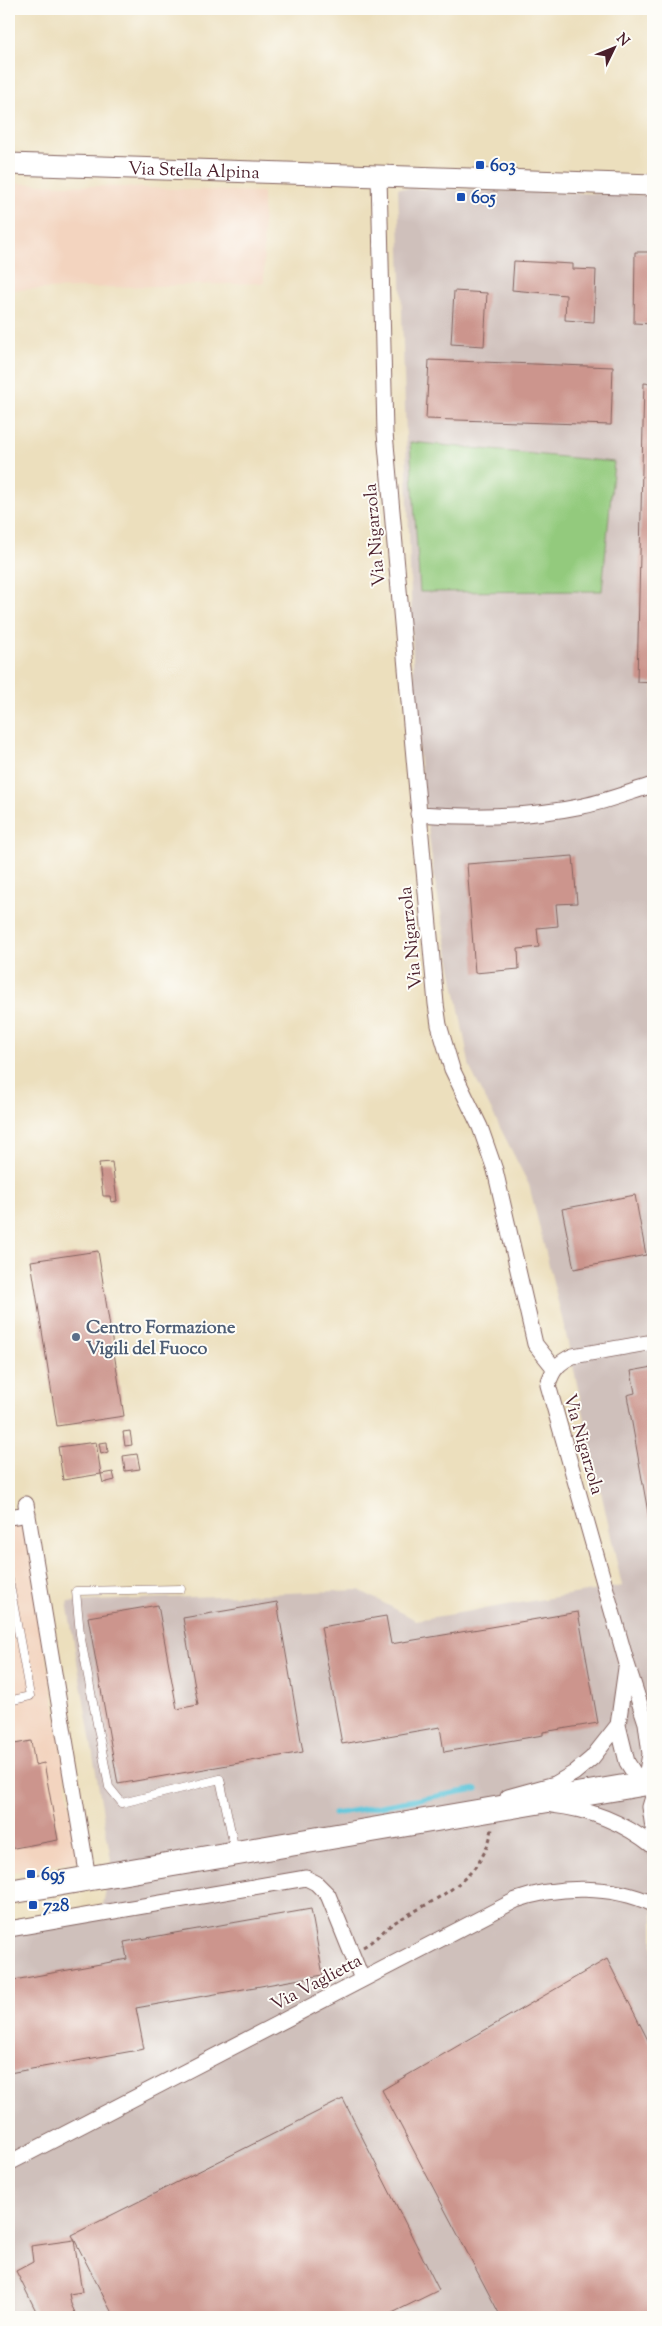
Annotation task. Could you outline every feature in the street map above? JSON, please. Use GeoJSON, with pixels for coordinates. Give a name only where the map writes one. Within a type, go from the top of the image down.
{"type":"FeatureCollection","features":[{"type":"Feature","properties":{"kind":"main road"},"geometry":{"type":"LineString","coordinates":[[9,1892],[236,1853],[487,1819],[525,1803],[649,1788]]}},
{"type":"Feature","properties":{"kind":"street","name":"Via Stella Alpina"},"geometry":{"type":"LineString","coordinates":[[9,164],[653,185]]}},
{"type":"Feature","properties":{"kind":"street","name":"Via Nigarzola"},"geometry":{"type":"LineString","coordinates":[[379,176],[385,433],[418,814],[439,1024],[452,1069],[480,1127],[495,1170],[535,1344],[555,1369],[548,1385],[627,1664],[650,1728],[650,1754],[647,1771],[649,1788]]}},
{"type":"Feature","properties":{"kind":"street"},"geometry":{"type":"LineString","coordinates":[[418,814],[493,815],[549,812],[595,803],[653,785]]}},
{"type":"Feature","properties":{"kind":"street"},"geometry":{"type":"LineString","coordinates":[[555,1369],[563,1361],[573,1356],[653,1342]]}},
{"type":"Feature","properties":{"kind":"street"},"geometry":{"type":"LineString","coordinates":[[9,1517],[27,1509],[88,1878]]}},
{"type":"Feature","properties":{"kind":"street","name":"Via Nigarzola"},"geometry":{"type":"LineString","coordinates":[[627,1664],[618,1725],[627,1762],[649,1788]]}},
{"type":"Feature","properties":{"kind":"street","name":"Via Nigarzola"},"geometry":{"type":"LineString","coordinates":[[487,1819],[510,1796],[555,1784],[574,1774],[592,1758],[618,1725]]}},
{"type":"Feature","properties":{"kind":"street"},"geometry":{"type":"LineString","coordinates":[[649,1788],[653,1828]]}},
{"type":"Feature","properties":{"kind":"street"},"geometry":{"type":"LineString","coordinates":[[525,1803],[569,1807],[600,1815],[621,1824],[653,1846]]}},
{"type":"Feature","properties":{"kind":"street"},"geometry":{"type":"LineString","coordinates":[[9,1929],[306,1878],[316,1883],[328,1895],[362,1979]]}},
{"type":"Feature","properties":{"kind":"street","name":"Via Vaglietta"},"geometry":{"type":"LineString","coordinates":[[9,2163],[500,1907],[538,1893],[586,1890],[613,1892],[653,1904]]}},
{"type":"Feature","properties":{"kind":"lane"},"geometry":{"type":"LineString","coordinates":[[9,1580],[30,1696],[9,1701]]}},
{"type":"Feature","properties":{"kind":"lane"},"geometry":{"type":"LineString","coordinates":[[181,1589],[76,1591],[80,1634],[109,1787],[122,1802],[220,1779],[236,1853]]}},
{"type":"Feature","properties":{"kind":"path"},"geometry":{"type":"LineString","coordinates":[[374,1941],[395,1922],[422,1909],[450,1890],[472,1870],[486,1850],[487,1819]]}},
{"type":"Feature","properties":{"kind":"shaded area"},"geometry":{"type":"Polygon","coordinates":[[[9,183],[263,192],[264,283],[9,290],[9,183]]]}},
{"type":"Feature","properties":{"kind":"shaded area"},"geometry":{"type":"Polygon","coordinates":[[[398,188],[653,195],[653,2317],[9,2317],[9,1925],[102,1911],[111,1860],[67,1602],[359,1590],[416,1620],[622,1586],[565,1330],[529,1185],[470,1068],[434,876],[415,723],[398,188]]]}},
{"type":"Feature","properties":{"kind":"shaded area"},"geometry":{"type":"Polygon","coordinates":[[[25,1520],[79,1861],[9,1873],[9,1523],[25,1520]]]}},
{"type":"Feature","properties":{"kind":"green space"},"geometry":{"type":"Polygon","coordinates":[[[410,442],[614,462],[602,591],[420,592],[410,442]]]}},
{"type":"Feature","properties":{"kind":"building"},"geometry":{"type":"Polygon","coordinates":[[[635,252],[653,252],[653,324],[634,323],[635,252]]]}},
{"type":"Feature","properties":{"kind":"building"},"geometry":{"type":"Polygon","coordinates":[[[514,261],[573,264],[573,269],[596,270],[594,322],[565,320],[566,295],[512,290],[514,261]]]}},
{"type":"Feature","properties":{"kind":"building"},"geometry":{"type":"Polygon","coordinates":[[[454,291],[487,293],[484,346],[451,344],[454,291]]]}},
{"type":"Feature","properties":{"kind":"building"},"geometry":{"type":"Polygon","coordinates":[[[429,360],[613,367],[611,425],[426,419],[429,360]]]}},
{"type":"Feature","properties":{"kind":"building"},"geometry":{"type":"Polygon","coordinates":[[[644,383],[653,384],[653,683],[637,682],[644,383]]]}},
{"type":"Feature","properties":{"kind":"building"},"geometry":{"type":"Polygon","coordinates":[[[573,856],[577,903],[556,904],[558,926],[537,928],[539,947],[518,949],[519,969],[475,973],[467,864],[573,856]]]}},
{"type":"Feature","properties":{"kind":"building"},"geometry":{"type":"Polygon","coordinates":[[[112,1162],[117,1201],[111,1202],[110,1196],[103,1196],[99,1163],[112,1162]]]}},
{"type":"Feature","properties":{"kind":"building"},"geometry":{"type":"Polygon","coordinates":[[[635,1195],[646,1255],[574,1269],[562,1209],[635,1195]]]}},
{"type":"Feature","properties":{"kind":"building"},"geometry":{"type":"Polygon","coordinates":[[[98,1251],[124,1416],[57,1426],[31,1261],[98,1251]]]}},
{"type":"Feature","properties":{"kind":"building"},"geometry":{"type":"Polygon","coordinates":[[[653,1367],[653,1517],[649,1518],[627,1395],[635,1393],[631,1371],[653,1367]]]}},
{"type":"Feature","properties":{"kind":"building"},"geometry":{"type":"Polygon","coordinates":[[[130,1431],[132,1445],[125,1446],[123,1432],[130,1431]]]}},
{"type":"Feature","properties":{"kind":"building"},"geometry":{"type":"Polygon","coordinates":[[[96,1442],[101,1474],[63,1480],[58,1447],[96,1442]]]}},
{"type":"Feature","properties":{"kind":"building"},"geometry":{"type":"Polygon","coordinates":[[[107,1442],[108,1452],[101,1454],[99,1443],[107,1442]]]}},
{"type":"Feature","properties":{"kind":"building"},"geometry":{"type":"Polygon","coordinates":[[[137,1454],[140,1469],[125,1471],[123,1456],[137,1454]]]}},
{"type":"Feature","properties":{"kind":"building"},"geometry":{"type":"Polygon","coordinates":[[[113,1472],[115,1480],[103,1483],[101,1474],[113,1472]]]}},
{"type":"Feature","properties":{"kind":"building"},"geometry":{"type":"Polygon","coordinates":[[[277,1602],[303,1752],[118,1784],[88,1617],[158,1605],[177,1709],[198,1705],[183,1618],[277,1602]]]}},
{"type":"Feature","properties":{"kind":"building"},"geometry":{"type":"Polygon","coordinates":[[[578,1612],[598,1723],[543,1732],[543,1735],[444,1752],[440,1727],[342,1744],[321,1627],[386,1616],[391,1644],[578,1612]]]}},
{"type":"Feature","properties":{"kind":"building"},"geometry":{"type":"Polygon","coordinates":[[[31,1741],[35,1765],[44,1763],[58,1840],[9,1849],[9,1745],[31,1741]]]}},
{"type":"Feature","properties":{"kind":"building"},"geometry":{"type":"Polygon","coordinates":[[[311,1909],[323,1975],[136,2008],[144,2049],[9,2073],[9,1981],[127,1959],[124,1942],[311,1909]]]}},
{"type":"Feature","properties":{"kind":"building"},"geometry":{"type":"Polygon","coordinates":[[[607,1959],[653,2050],[653,2317],[501,2317],[382,2090],[607,1959]]]}},
{"type":"Feature","properties":{"kind":"building"},"geometry":{"type":"Polygon","coordinates":[[[343,2099],[439,2290],[384,2317],[114,2317],[72,2235],[343,2099]]]}},
{"type":"Feature","properties":{"kind":"building"},"geometry":{"type":"Polygon","coordinates":[[[74,2240],[82,2292],[69,2294],[77,2317],[39,2317],[16,2271],[33,2262],[31,2246],[74,2240]]]}},
{"type":"Feature","properties":{"kind":"waterway"},"geometry":{"type":"LineString","coordinates":[[334,1814],[477,1789]]}},
{"type":"Feature","properties":{"kind":"place","name":"603"},"geometry":{"type":"Point","coordinates":[480,165]}},
{"type":"Feature","properties":{"kind":"place","name":"605"},"geometry":{"type":"Point","coordinates":[461,197]}},
{"type":"Feature","properties":{"kind":"place","name":"Centro Formazione Vigili del Fuoco"},"geometry":{"type":"Point","coordinates":[76,1337]}},
{"type":"Feature","properties":{"kind":"place","name":"695"},"geometry":{"type":"Point","coordinates":[31,1874]}},
{"type":"Feature","properties":{"kind":"place","name":"728"},"geometry":{"type":"Point","coordinates":[33,1905]}}]}
